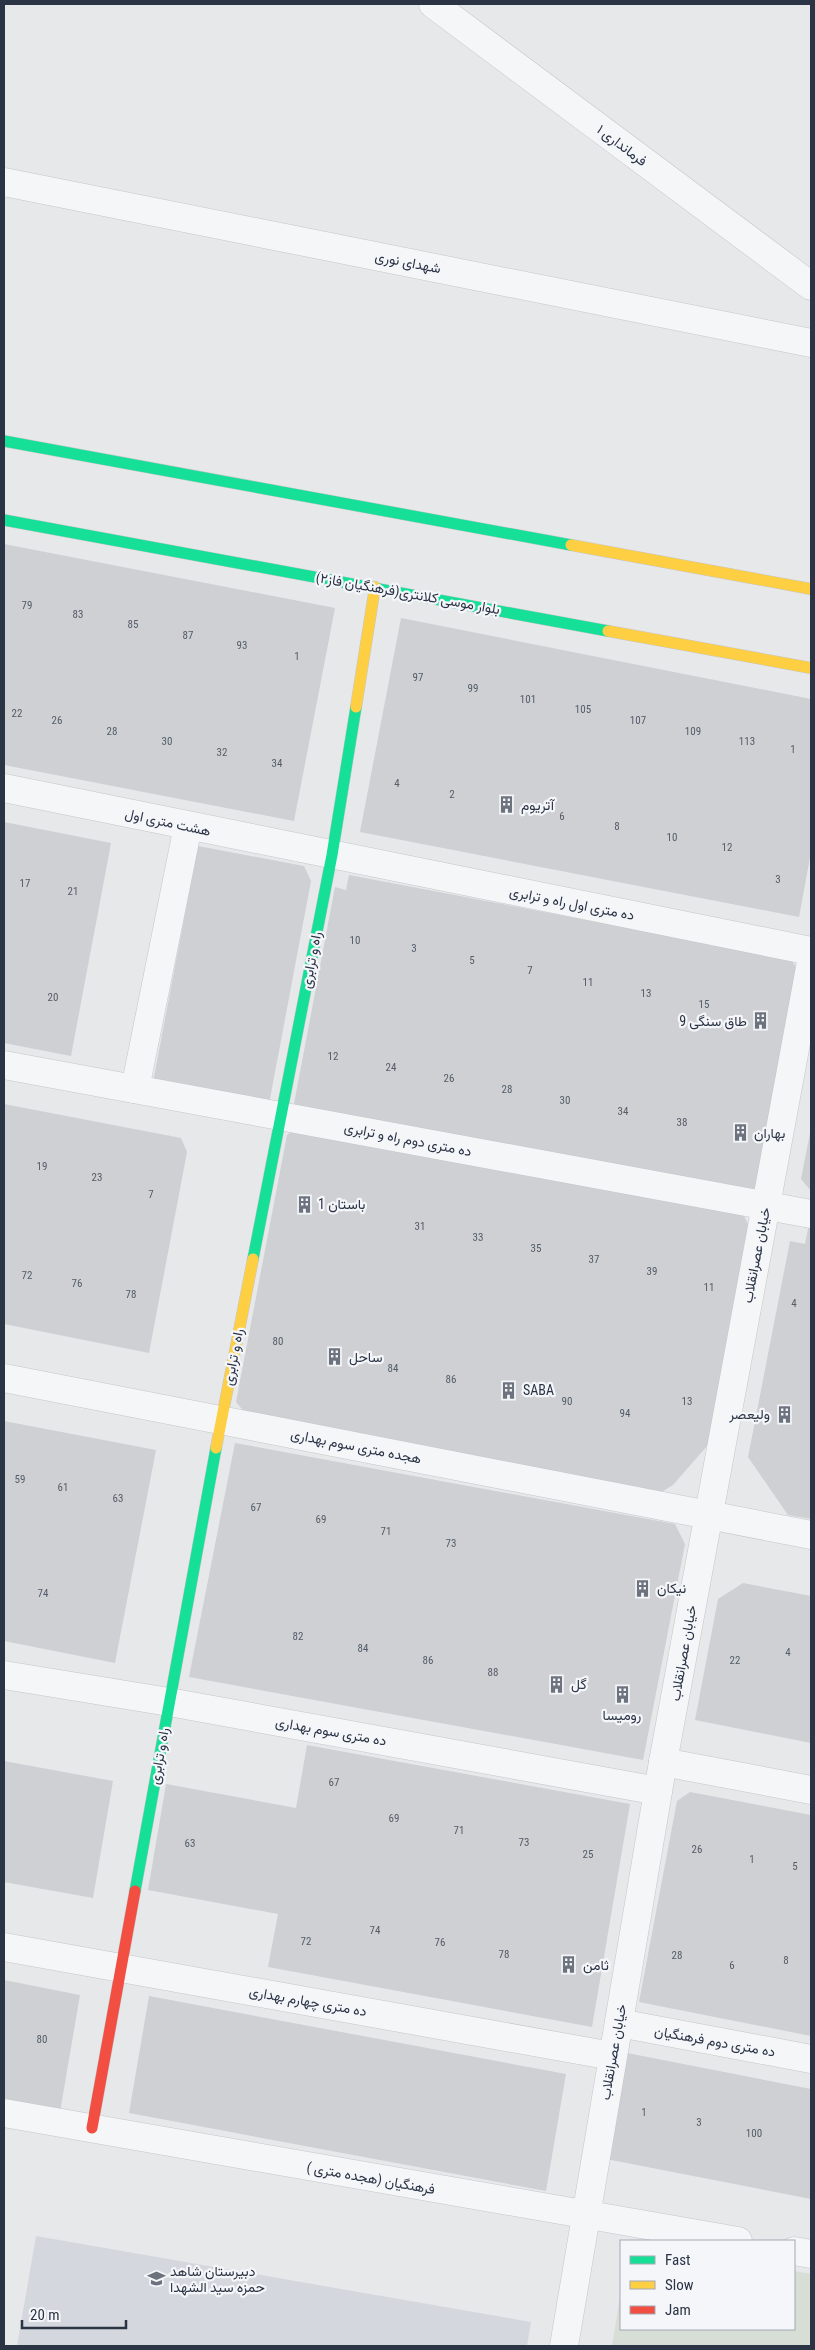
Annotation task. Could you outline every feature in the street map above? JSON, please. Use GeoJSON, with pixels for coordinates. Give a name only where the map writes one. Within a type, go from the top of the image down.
{"type":"FeatureCollection","features":[{"type":"Feature","properties":{"kind":"main road"},"geometry":{"type":"LineString","coordinates":[[4,441],[811,589]]}},
{"type":"Feature","properties":{"kind":"main road","name":"بلوار موسی کلانتری(فرهنگیان فاز۲)"},"geometry":{"type":"LineString","coordinates":[[4,520],[811,668]]}},
{"type":"Feature","properties":{"kind":"main road","name":"راه و ترابری"},"geometry":{"type":"LineString","coordinates":[[92,2128],[220,1420],[332,855],[375,587]]}},
{"type":"Feature","properties":{"kind":"street","name":"فرمانداری ۱"},"geometry":{"type":"LineString","coordinates":[[432,4],[811,286]]}},
{"type":"Feature","properties":{"kind":"street","name":"شهدای نوری"},"geometry":{"type":"LineString","coordinates":[[4,182],[811,343]]}},
{"type":"Feature","properties":{"kind":"street","name":"هشت متری اول"},"geometry":{"type":"LineString","coordinates":[[4,788],[332,855]]}},
{"type":"Feature","properties":{"kind":"street"},"geometry":{"type":"LineString","coordinates":[[136,1089],[188,826]]}},
{"type":"Feature","properties":{"kind":"street","name":"ده متری اول راه و ترابری"},"geometry":{"type":"LineString","coordinates":[[332,855],[811,951]]}},
{"type":"Feature","properties":{"kind":"street","name":"خیابان عصرانقلاب"},"geometry":{"type":"LineString","coordinates":[[564,2346],[658,1790],[811,962]]}},
{"type":"Feature","properties":{"kind":"street","name":"ده متری دوم راه و ترابری"},"geometry":{"type":"LineString","coordinates":[[4,1065],[811,1214]]}},
{"type":"Feature","properties":{"kind":"street","name":"هجده متری سوم بهداری"},"geometry":{"type":"LineString","coordinates":[[4,1378],[811,1535]]}},
{"type":"Feature","properties":{"kind":"street","name":"ده متری سوم بهداری"},"geometry":{"type":"LineString","coordinates":[[4,1675],[169,1702],[658,1790]]}},
{"type":"Feature","properties":{"kind":"street"},"geometry":{"type":"LineString","coordinates":[[663,1762],[811,1790]]}},
{"type":"Feature","properties":{"kind":"street","name":"ده متری چهارم بهداری"},"geometry":{"type":"LineString","coordinates":[[4,1947],[612,2056]]}},
{"type":"Feature","properties":{"kind":"street","name":"ده متری دوم فرهنگیان"},"geometry":{"type":"LineString","coordinates":[[618,2023],[811,2059]]}},
{"type":"Feature","properties":{"kind":"street","name":"فرهنگیان (هجده متری )"},"geometry":{"type":"LineString","coordinates":[[4,2113],[732,2240]]}},
{"type":"Feature","properties":{"kind":"street"},"geometry":{"type":"LineString","coordinates":[[795,2251],[811,2254]]}},
{"type":"Feature","properties":{"kind":"shaded area","name":"دبیرستان شاهد حمزه سید الشهدا"},"geometry":{"type":"Polygon","coordinates":[[[36,2236],[531,2322],[527,2346],[17,2346],[36,2236]]]}},
{"type":"Feature","properties":{"kind":"shaded area"},"geometry":{"type":"Polygon","coordinates":[[[795,2271],[811,2274],[811,2346],[612,2346],[620,2297],[620,2330],[795,2330],[795,2271]]]}},
{"type":"Feature","properties":{"kind":"building"},"geometry":{"type":"Polygon","coordinates":[[[4,544],[335,608],[294,821],[4,765],[4,544]]]}},
{"type":"Feature","properties":{"kind":"building"},"geometry":{"type":"Polygon","coordinates":[[[401,618],[811,699],[811,852],[799,917],[360,832],[401,618]]]}},
{"type":"Feature","properties":{"kind":"building"},"geometry":{"type":"Polygon","coordinates":[[[4,822],[111,843],[71,1056],[4,1043],[4,822]]]}},
{"type":"Feature","properties":{"kind":"building"},"geometry":{"type":"Polygon","coordinates":[[[198,846],[304,866],[311,881],[269,1104],[153,1082],[198,846]]]}},
{"type":"Feature","properties":{"kind":"building"},"geometry":{"type":"Polygon","coordinates":[[[349,875],[791,959],[800,974],[757,1197],[293,1109],[335,887],[346,890],[349,875]]]}},
{"type":"Feature","properties":{"kind":"building"},"geometry":{"type":"Polygon","coordinates":[[[4,1104],[181,1138],[187,1152],[149,1353],[4,1324],[4,1104]]]}},
{"type":"Feature","properties":{"kind":"building"},"geometry":{"type":"Polygon","coordinates":[[[295,1129],[743,1214],[750,1228],[708,1445],[673,1485],[660,1493],[246,1414],[236,1402],[287,1135],[295,1129]]]}},
{"type":"Feature","properties":{"kind":"building"},"geometry":{"type":"Polygon","coordinates":[[[811,1133],[811,1191],[801,1179],[811,1133]]]}},
{"type":"Feature","properties":{"kind":"building","name":"ولیعصر"},"geometry":{"type":"Polygon","coordinates":[[[809,1224],[811,1225],[811,1519],[788,1515],[748,1457],[790,1241],[805,1244],[809,1224]]]}},
{"type":"Feature","properties":{"kind":"building"},"geometry":{"type":"Polygon","coordinates":[[[4,1421],[156,1450],[115,1663],[4,1641],[4,1421]]]}},
{"type":"Feature","properties":{"kind":"building"},"geometry":{"type":"Polygon","coordinates":[[[235,1443],[675,1524],[685,1544],[643,1760],[189,1677],[235,1443]]]}},
{"type":"Feature","properties":{"kind":"building"},"geometry":{"type":"Polygon","coordinates":[[[743,1583],[811,1596],[811,1743],[695,1720],[718,1599],[743,1583]]]}},
{"type":"Feature","properties":{"kind":"building"},"geometry":{"type":"Polygon","coordinates":[[[307,1745],[630,1804],[592,2027],[268,1967],[278,1914],[148,1890],[166,1784],[296,1808],[307,1745]]]}},
{"type":"Feature","properties":{"kind":"building"},"geometry":{"type":"Polygon","coordinates":[[[4,1761],[113,1781],[93,1898],[4,1882],[4,1761]]]}},
{"type":"Feature","properties":{"kind":"building"},"geometry":{"type":"Polygon","coordinates":[[[690,1792],[811,1815],[811,2036],[639,2002],[677,1801],[690,1792]]]}},
{"type":"Feature","properties":{"kind":"building"},"geometry":{"type":"Polygon","coordinates":[[[4,1980],[80,1995],[60,2112],[4,2101],[4,1980]]]}},
{"type":"Feature","properties":{"kind":"building"},"geometry":{"type":"Polygon","coordinates":[[[149,1996],[566,2074],[546,2191],[129,2113],[149,1996]]]}},
{"type":"Feature","properties":{"kind":"building"},"geometry":{"type":"Polygon","coordinates":[[[627,2053],[811,2089],[811,2199],[606,2159],[627,2053]]]}},
{"type":"Feature","properties":{"kind":"traffic: fast"},"geometry":{"type":"LineString","coordinates":[[4,441],[571,545]]}},
{"type":"Feature","properties":{"kind":"traffic: fast"},"geometry":{"type":"LineString","coordinates":[[4,520],[608,631]]}},
{"type":"Feature","properties":{"kind":"traffic: fast"},"geometry":{"type":"LineString","coordinates":[[253,1259],[332,855],[356,707]]}},
{"type":"Feature","properties":{"kind":"traffic: fast"},"geometry":{"type":"LineString","coordinates":[[135,1891],[216,1448]]}},
{"type":"Feature","properties":{"kind":"traffic: slow"},"geometry":{"type":"LineString","coordinates":[[571,545],[811,589]]}},
{"type":"Feature","properties":{"kind":"traffic: slow"},"geometry":{"type":"LineString","coordinates":[[356,707],[375,587]]}},
{"type":"Feature","properties":{"kind":"traffic: slow"},"geometry":{"type":"LineString","coordinates":[[608,631],[811,668]]}},
{"type":"Feature","properties":{"kind":"traffic: slow"},"geometry":{"type":"LineString","coordinates":[[216,1448],[253,1259]]}},
{"type":"Feature","properties":{"kind":"traffic: jam"},"geometry":{"type":"LineString","coordinates":[[92,2128],[135,1891]]}},
{"type":"Feature","properties":{"kind":"place","name":"آتریوم"},"geometry":{"type":"Point","coordinates":[507,805]}},
{"type":"Feature","properties":{"kind":"place","name":"طاق سنگی 9"},"geometry":{"type":"Point","coordinates":[761,1021]}},
{"type":"Feature","properties":{"kind":"place","name":"بهاران"},"geometry":{"type":"Point","coordinates":[740,1133]}},
{"type":"Feature","properties":{"kind":"place","name":"باستان 1"},"geometry":{"type":"Point","coordinates":[304,1204]}},
{"type":"Feature","properties":{"kind":"place","name":"ساحل"},"geometry":{"type":"Point","coordinates":[335,1357]}},
{"type":"Feature","properties":{"kind":"place","name":"SABA"},"geometry":{"type":"Point","coordinates":[509,1390]}},
{"type":"Feature","properties":{"kind":"place","name":"ولیعصر"},"geometry":{"type":"Point","coordinates":[784,1414]}},
{"type":"Feature","properties":{"kind":"place","name":"نیکان"},"geometry":{"type":"Point","coordinates":[643,1588]}},
{"type":"Feature","properties":{"kind":"place","name":"گل"},"geometry":{"type":"Point","coordinates":[557,1684]}},
{"type":"Feature","properties":{"kind":"place","name":"رومیسا"},"geometry":{"type":"Point","coordinates":[622,1695]}},
{"type":"Feature","properties":{"kind":"place","name":"ثامن"},"geometry":{"type":"Point","coordinates":[569,1965]}},
{"type":"Feature","properties":{"kind":"place","name":"دبیرستان شاهد حمزه سید الشهدا"},"geometry":{"type":"Point","coordinates":[156,2279]}}]}
